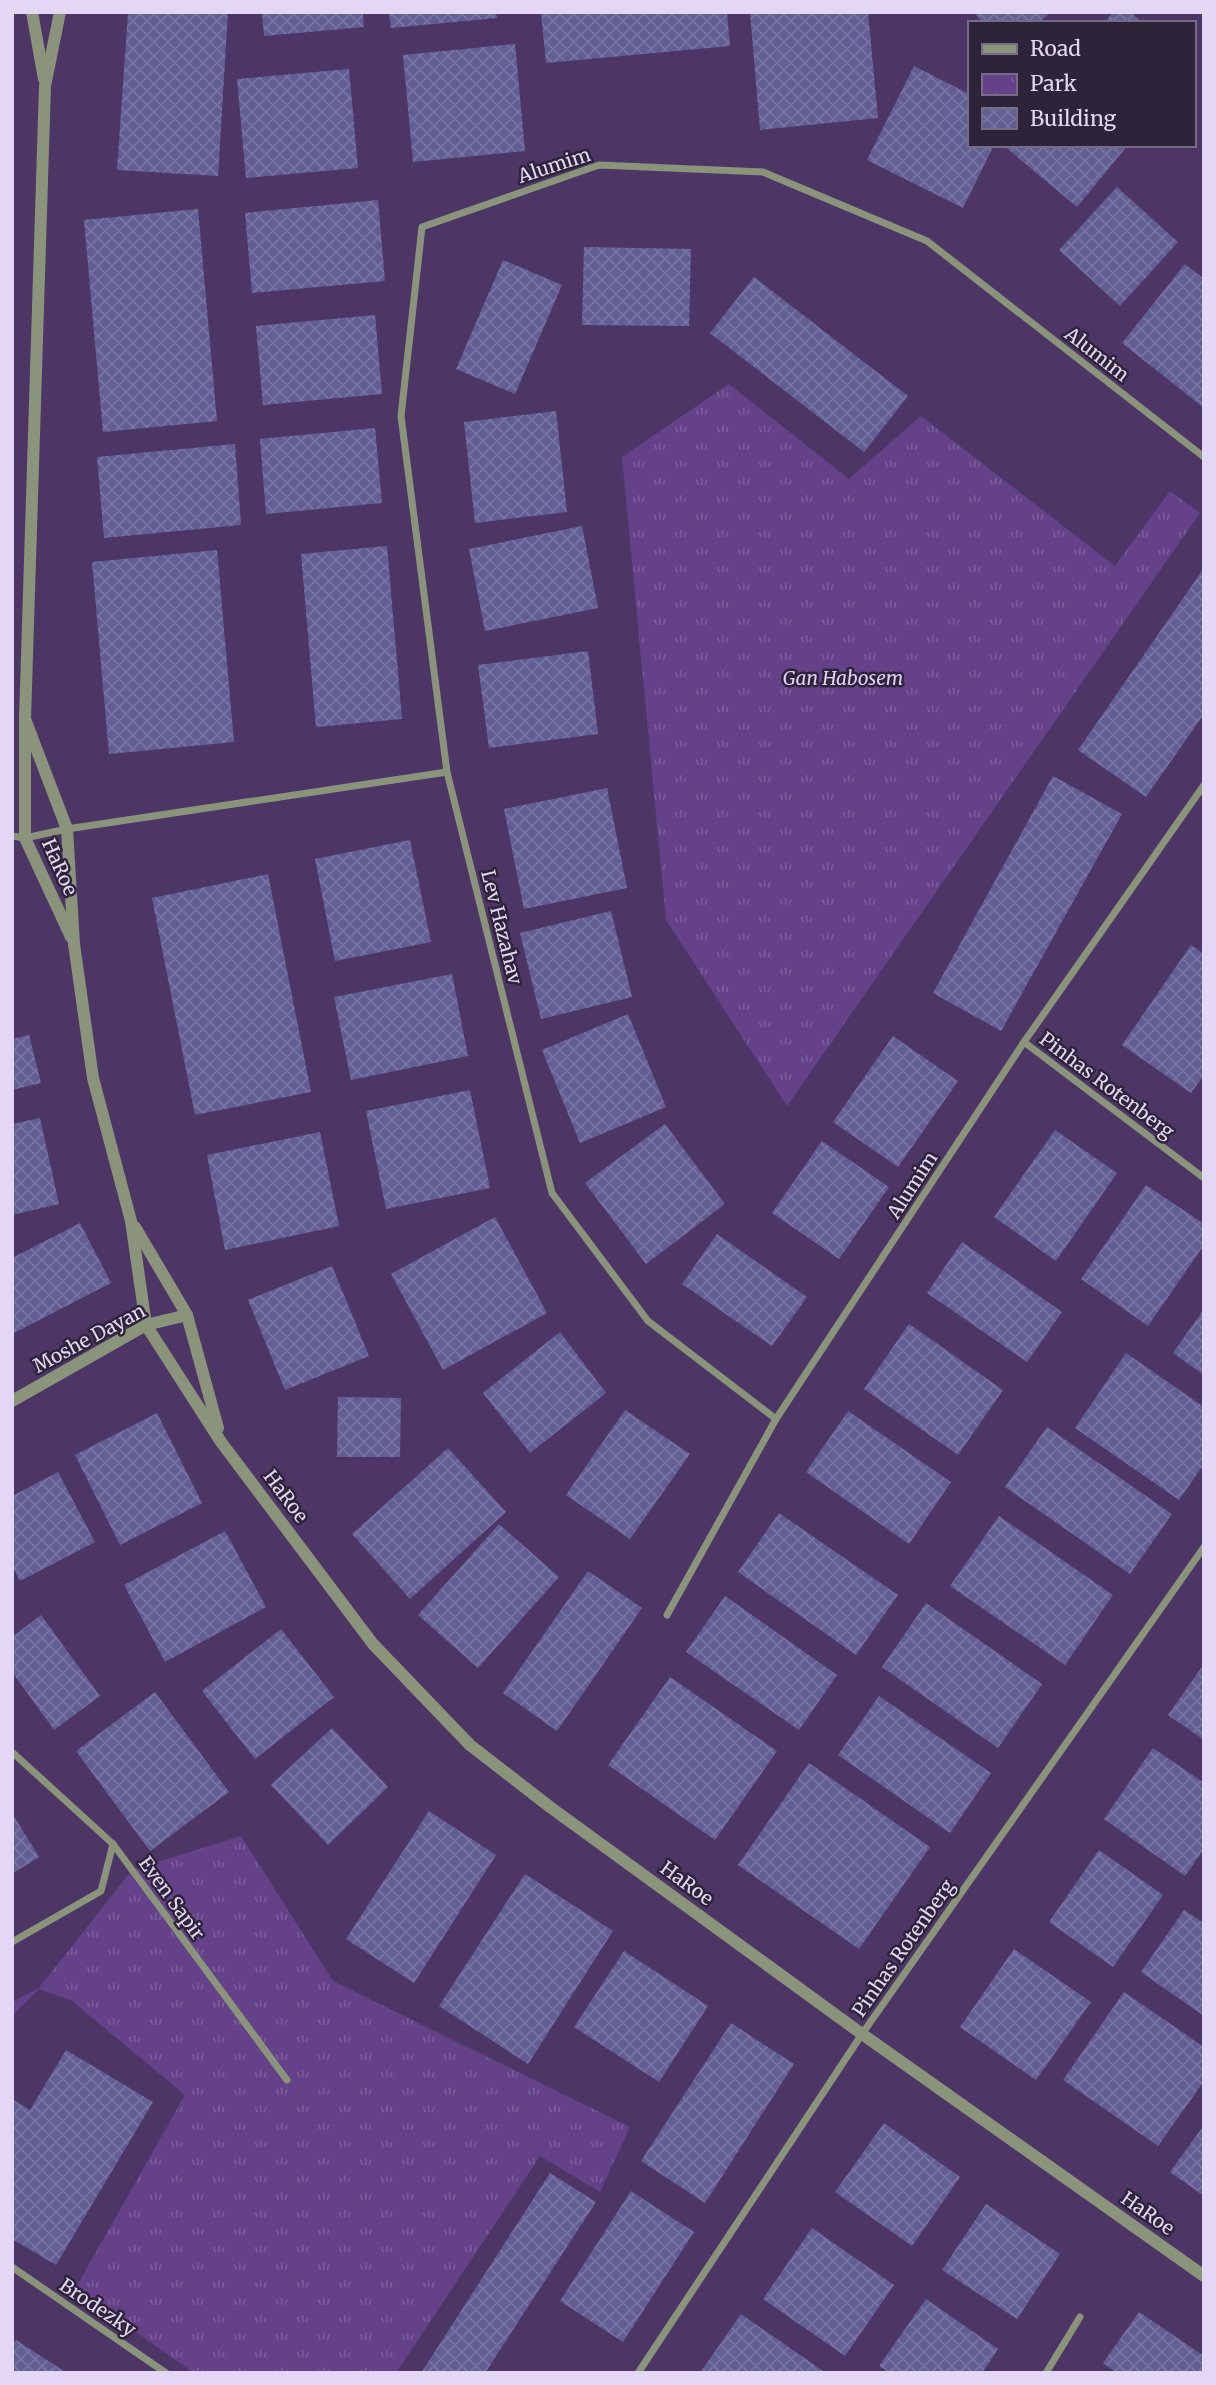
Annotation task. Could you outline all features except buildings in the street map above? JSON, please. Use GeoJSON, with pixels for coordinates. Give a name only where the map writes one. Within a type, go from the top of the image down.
{"type":"FeatureCollection","features":[{"type":"Feature","properties":{"kind":"street","name":"HaRoe"},"geometry":{"type":"LineString","coordinates":[[32,12],[45,86]]}},
{"type":"Feature","properties":{"kind":"street","name":"HaRoe"},"geometry":{"type":"LineString","coordinates":[[60,12],[45,86],[19,837],[74,944]]}},
{"type":"Feature","properties":{"kind":"street","name":"Alumim"},"geometry":{"type":"LineString","coordinates":[[447,772],[401,416],[422,227],[599,165],[763,172],[927,241],[1204,457]]}},
{"type":"Feature","properties":{"kind":"street","name":"HaRoe"},"geometry":{"type":"LineString","coordinates":[[25,719],[67,829],[74,944],[93,1078],[131,1221],[146,1325],[221,1442],[373,1644],[470,1745],[561,1815],[862,2034],[1204,2276]]}},
{"type":"Feature","properties":{"kind":"street"},"geometry":{"type":"LineString","coordinates":[[19,837],[447,772]]}},
{"type":"Feature","properties":{"kind":"street","name":"Lev Hazahav"},"geometry":{"type":"LineString","coordinates":[[447,772],[552,1193],[648,1321],[776,1419]]}},
{"type":"Feature","properties":{"kind":"street","name":"Alumim"},"geometry":{"type":"LineString","coordinates":[[667,1615],[776,1419],[1024,1042],[1204,785]]}},
{"type":"Feature","properties":{"kind":"street","name":"Pinhas Rotenberg"},"geometry":{"type":"LineString","coordinates":[[1024,1042],[1204,1178]]}},
{"type":"Feature","properties":{"kind":"street","name":"HaRoe"},"geometry":{"type":"LineString","coordinates":[[131,1221],[187,1315],[221,1442]]}},
{"type":"Feature","properties":{"kind":"street","name":"Moshe Dayan"},"geometry":{"type":"LineString","coordinates":[[12,1401],[146,1325],[187,1315]]}},
{"type":"Feature","properties":{"kind":"street","name":"Pinhas Rotenberg"},"geometry":{"type":"LineString","coordinates":[[638,2373],[862,2034],[1204,1547]]}},
{"type":"Feature","properties":{"kind":"street","name":"Even Sapir"},"geometry":{"type":"LineString","coordinates":[[12,1752],[113,1843],[287,2080]]}},
{"type":"Feature","properties":{"kind":"street"},"geometry":{"type":"LineString","coordinates":[[12,1942],[101,1891],[113,1843]]}},
{"type":"Feature","properties":{"kind":"street","name":"Brodezky"},"geometry":{"type":"LineString","coordinates":[[12,2267],[166,2373]]}},
{"type":"Feature","properties":{"kind":"street"},"geometry":{"type":"LineString","coordinates":[[1046,2373],[1080,2318]]}},
{"type":"Feature","properties":{"kind":"green space","name":"Gan Habosem"},"geometry":{"type":"Polygon","coordinates":[[[729,384],[849,479],[921,416],[1115,566],[1170,491],[1200,513],[787,1106],[666,920],[622,457],[729,384]]]}},
{"type":"Feature","properties":{"kind":"green space"},"geometry":{"type":"Polygon","coordinates":[[[241,1836],[333,1981],[630,2127],[600,2192],[540,2156],[396,2373],[194,2373],[75,2289],[185,2095],[72,2001],[39,1989],[12,2016],[12,2002],[39,1988],[132,1870],[241,1836]]]}}]}
